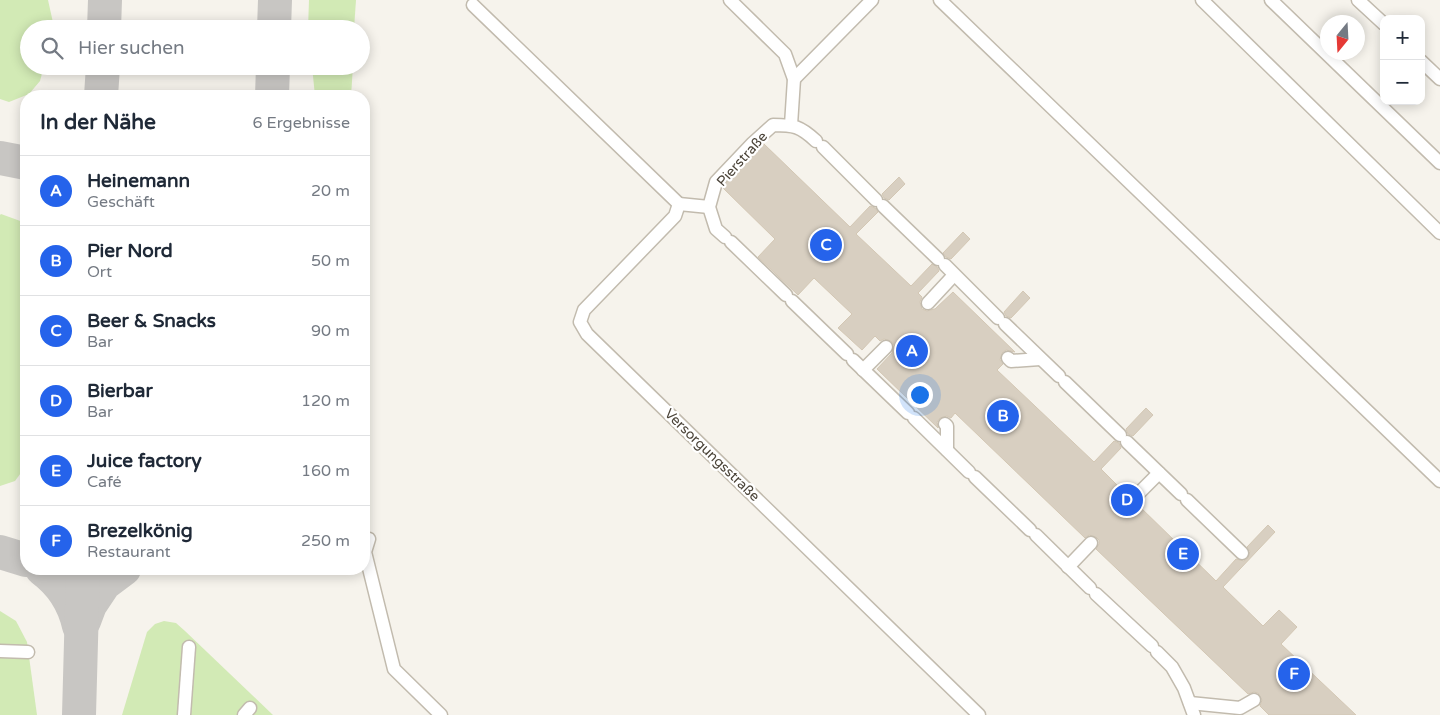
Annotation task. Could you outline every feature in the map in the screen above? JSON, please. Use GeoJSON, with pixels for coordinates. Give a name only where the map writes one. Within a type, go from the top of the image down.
{"type":"FeatureCollection","features":[{"type":"Feature","properties":{"kind":"lane"},"geometry":{"type":"LineString","coordinates":[[730,0],[786,54],[794,79],[791,125],[807,132],[820,144],[1242,553]]}},
{"type":"Feature","properties":{"kind":"lane"},"geometry":{"type":"LineString","coordinates":[[794,79],[872,0]]}},
{"type":"Feature","properties":{"kind":"lane"},"geometry":{"type":"LineString","coordinates":[[940,0],[1440,481]]}},
{"type":"Feature","properties":{"kind":"lane"},"geometry":{"type":"LineString","coordinates":[[1202,0],[1440,233]]}},
{"type":"Feature","properties":{"kind":"lane"},"geometry":{"type":"LineString","coordinates":[[1271,0],[1440,163]]}},
{"type":"Feature","properties":{"kind":"lane"},"geometry":{"type":"LineString","coordinates":[[1358,0],[1380,20]]}},
{"type":"Feature","properties":{"kind":"lane"},"geometry":{"type":"LineString","coordinates":[[473,5],[680,204],[709,207],[716,229],[1172,667],[1184,688],[1192,709],[1240,708],[1254,700]]}},
{"type":"Feature","properties":{"kind":"lane"},"geometry":{"type":"LineString","coordinates":[[1425,65],[1440,79]]}},
{"type":"Feature","properties":{"kind":"lane","name":"Pierstraße"},"geometry":{"type":"LineString","coordinates":[[709,207],[716,182],[754,142],[773,125],[791,125]]}},
{"type":"Feature","properties":{"kind":"lane","name":"Versorgungsstraße"},"geometry":{"type":"LineString","coordinates":[[680,204],[675,216],[584,310],[580,322],[583,328],[979,715]]}},
{"type":"Feature","properties":{"kind":"lane"},"geometry":{"type":"LineString","coordinates":[[928,303],[943,294],[954,275]]}},
{"type":"Feature","properties":{"kind":"lane"},"geometry":{"type":"LineString","coordinates":[[863,370],[878,361],[886,347]]}},
{"type":"Feature","properties":{"kind":"lane"},"geometry":{"type":"LineString","coordinates":[[1008,358],[1011,361],[1040,359]]}},
{"type":"Feature","properties":{"kind":"lane"},"geometry":{"type":"LineString","coordinates":[[945,424],[947,426],[947,450]]}},
{"type":"Feature","properties":{"kind":"lane"},"geometry":{"type":"LineString","coordinates":[[1132,500],[1158,473]]}},
{"type":"Feature","properties":{"kind":"lane"},"geometry":{"type":"LineString","coordinates":[[1068,567],[1091,543]]}},
{"type":"Feature","properties":{"kind":"lane"},"geometry":{"type":"LineString","coordinates":[[370,572],[394,669],[440,715]]}},
{"type":"Feature","properties":{"kind":"lane"},"geometry":{"type":"LineString","coordinates":[[184,715],[189,647]]}},
{"type":"Feature","properties":{"kind":"lane"},"geometry":{"type":"LineString","coordinates":[[0,651],[28,652]]}},
{"type":"Feature","properties":{"kind":"green space"},"geometry":{"type":"Polygon","coordinates":[[[0,0],[48,0],[52,20],[20,20],[20,75],[42,75],[40,81],[32,90],[20,90],[20,98],[9,102],[0,99],[0,0]]]}},
{"type":"Feature","properties":{"kind":"green space"},"geometry":{"type":"Polygon","coordinates":[[[309,0],[356,0],[355,20],[308,20],[309,0]]]}},
{"type":"Feature","properties":{"kind":"green space"},"geometry":{"type":"Polygon","coordinates":[[[313,75],[352,75],[351,90],[314,90],[313,75]]]}},
{"type":"Feature","properties":{"kind":"green space"},"geometry":{"type":"Polygon","coordinates":[[[0,215],[20,221],[20,474],[15,481],[0,486],[0,215]]]}},
{"type":"Feature","properties":{"kind":"green space"},"geometry":{"type":"Polygon","coordinates":[[[0,611],[16,621],[27,642],[37,715],[0,715],[0,611]]]}},
{"type":"Feature","properties":{"kind":"green space"},"geometry":{"type":"Polygon","coordinates":[[[164,621],[176,623],[273,715],[122,715],[147,632],[155,624],[164,621]]]}},
{"type":"Feature","properties":{"kind":"building"},"geometry":{"type":"Polygon","coordinates":[[[764,144],[850,227],[870,206],[875,208],[878,212],[856,234],[911,286],[932,264],[937,267],[939,271],[918,293],[922,297],[920,302],[922,309],[927,311],[935,309],[953,292],[1015,352],[1006,350],[1002,353],[1000,360],[1003,364],[997,370],[1094,462],[1114,441],[1119,443],[1121,448],[1101,469],[1126,494],[1124,498],[1126,505],[1129,508],[1134,508],[1138,505],[1216,581],[1236,559],[1244,561],[1248,558],[1250,551],[1247,547],[1268,525],[1275,532],[1223,587],[1263,626],[1279,610],[1297,627],[1281,644],[1356,715],[1269,715],[1260,706],[1262,700],[1258,693],[1248,694],[1096,549],[1099,540],[1096,537],[1089,535],[1085,538],[955,413],[951,418],[947,416],[940,418],[937,422],[938,428],[877,369],[892,353],[894,345],[891,341],[884,339],[880,341],[875,336],[862,350],[838,328],[852,314],[814,278],[798,295],[758,257],[775,239],[723,186],[764,144]]]}},
{"type":"Feature","properties":{"kind":"building"},"geometry":{"type":"Polygon","coordinates":[[[899,177],[905,184],[889,200],[884,198],[882,194],[899,177]]]}},
{"type":"Feature","properties":{"kind":"building"},"geometry":{"type":"Polygon","coordinates":[[[963,232],[970,239],[951,259],[946,257],[943,253],[963,232]]]}},
{"type":"Feature","properties":{"kind":"building"},"geometry":{"type":"Polygon","coordinates":[[[1023,291],[1030,298],[1011,318],[1006,316],[1004,312],[1023,291]]]}},
{"type":"Feature","properties":{"kind":"building"},"geometry":{"type":"Polygon","coordinates":[[[1146,408],[1153,415],[1133,436],[1128,434],[1126,429],[1146,408]]]}},
{"type":"Feature","properties":{"kind":"taxiway"},"geometry":{"type":"LineString","coordinates":[[104,20],[105,0]]}},
{"type":"Feature","properties":{"kind":"taxiway"},"geometry":{"type":"LineString","coordinates":[[274,20],[275,0]]}},
{"type":"Feature","properties":{"kind":"taxiway"},"geometry":{"type":"LineString","coordinates":[[101,90],[102,75]]}},
{"type":"Feature","properties":{"kind":"taxiway"},"geometry":{"type":"LineString","coordinates":[[272,90],[273,75]]}},
{"type":"Feature","properties":{"kind":"taxiway"},"geometry":{"type":"LineString","coordinates":[[0,158],[20,162]]}},
{"type":"Feature","properties":{"kind":"taxiway"},"geometry":{"type":"LineString","coordinates":[[0,552],[20,558]]}},
{"type":"Feature","properties":{"kind":"taxiway"},"geometry":{"type":"LineString","coordinates":[[49,575],[66,594],[74,609],[79,626]]}},
{"type":"Feature","properties":{"kind":"taxiway"},"geometry":{"type":"LineString","coordinates":[[79,715],[83,575]]}},
{"type":"Feature","properties":{"kind":"taxiway"},"geometry":{"type":"LineString","coordinates":[[84,621],[90,605],[104,584],[116,575]]}},
{"type":"Feature","properties":{"kind":"place","name":"Beer & Snacks"},"geometry":{"type":"Point","coordinates":[826,245]}},
{"type":"Feature","properties":{"kind":"place","name":"Heinemann"},"geometry":{"type":"Point","coordinates":[912,351]}},
{"type":"Feature","properties":{"kind":"place","name":"Pier Nord"},"geometry":{"type":"Point","coordinates":[1003,416]}},
{"type":"Feature","properties":{"kind":"place","name":"Bierbar"},"geometry":{"type":"Point","coordinates":[1127,500]}},
{"type":"Feature","properties":{"kind":"place","name":"Juice factory"},"geometry":{"type":"Point","coordinates":[1183,554]}},
{"type":"Feature","properties":{"kind":"place","name":"Brezelkönig"},"geometry":{"type":"Point","coordinates":[1294,674]}}]}
